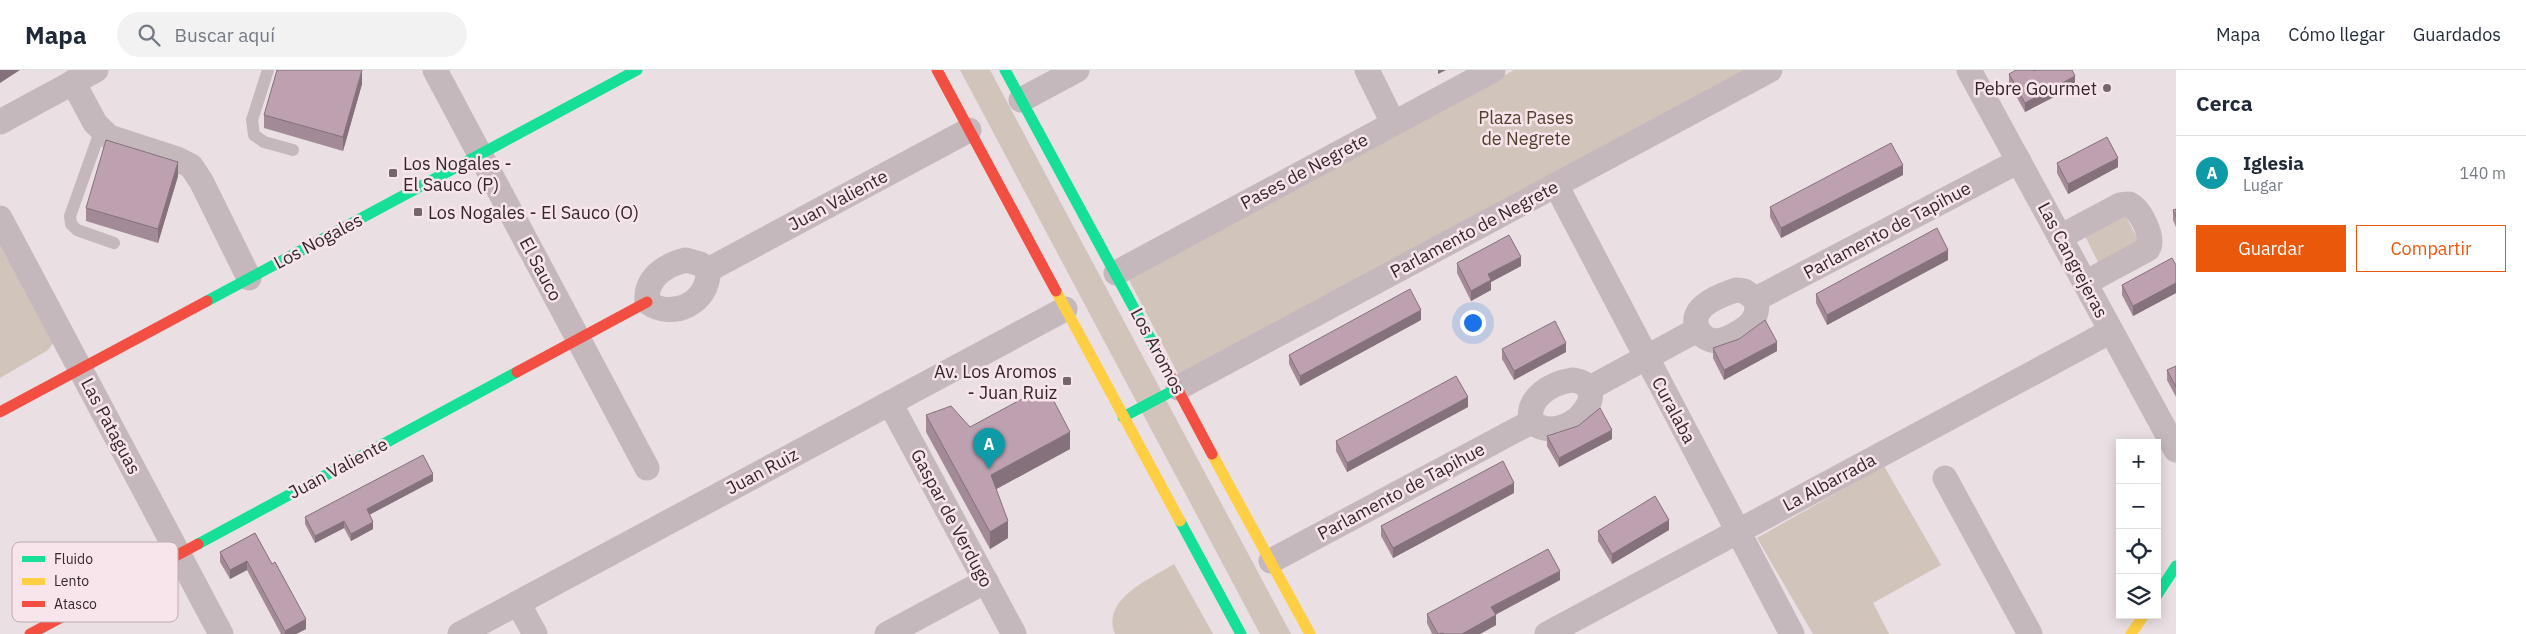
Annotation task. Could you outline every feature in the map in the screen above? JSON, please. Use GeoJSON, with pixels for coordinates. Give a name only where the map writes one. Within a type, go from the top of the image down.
{"type":"FeatureCollection","features":[{"type":"Feature","properties":{"kind":"street"},"geometry":{"type":"LineString","coordinates":[[0,122],[96,70]]}},
{"type":"Feature","properties":{"kind":"street","name":"El Sauco"},"geometry":{"type":"LineString","coordinates":[[435,70],[647,468]]}},
{"type":"Feature","properties":{"kind":"street","name":"Los Nogales"},"geometry":{"type":"LineString","coordinates":[[0,412],[637,70]]}},
{"type":"Feature","properties":{"kind":"street"},"geometry":{"type":"LineString","coordinates":[[937,70],[1241,634]]}},
{"type":"Feature","properties":{"kind":"street","name":"Los Aromos"},"geometry":{"type":"LineString","coordinates":[[1004,70],[1021,89],[1116,273],[1310,634]]}},
{"type":"Feature","properties":{"kind":"street"},"geometry":{"type":"LineString","coordinates":[[1021,89],[1077,70]]}},
{"type":"Feature","properties":{"kind":"street"},"geometry":{"type":"LineString","coordinates":[[1366,70],[1393,124]]}},
{"type":"Feature","properties":{"kind":"street","name":"Pases de Negrete"},"geometry":{"type":"LineString","coordinates":[[1116,273],[1493,70]]}},
{"type":"Feature","properties":{"kind":"street","name":"Parlamento de Negrete"},"geometry":{"type":"LineString","coordinates":[[1178,388],[1770,70]]}},
{"type":"Feature","properties":{"kind":"street","name":"Las Cangrejeras"},"geometry":{"type":"LineString","coordinates":[[1970,70],[2176,450]]}},
{"type":"Feature","properties":{"kind":"street"},"geometry":{"type":"LineString","coordinates":[[73,82],[101,129],[108,137],[177,159],[190,166],[201,181],[249,278]]}},
{"type":"Feature","properties":{"kind":"street","name":"Juan Valiente"},"geometry":{"type":"LineString","coordinates":[[708,270],[969,130]]}},
{"type":"Feature","properties":{"kind":"street","name":"Parlamento de Tapihue"},"geometry":{"type":"LineString","coordinates":[[1756,299],[2019,161]]}},
{"type":"Feature","properties":{"kind":"street","name":"Curalaba"},"geometry":{"type":"LineString","coordinates":[[1556,185],[1792,634]]}},
{"type":"Feature","properties":{"kind":"street"},"geometry":{"type":"LineString","coordinates":[[2060,237],[2120,205],[2129,204],[2136,209],[2150,237],[2151,245],[2148,250],[2085,283]]}},
{"type":"Feature","properties":{"kind":"street","name":"Las Pataguas"},"geometry":{"type":"LineString","coordinates":[[0,218],[173,542]]}},
{"type":"Feature","properties":{"kind":"street"},"geometry":{"type":"LineString","coordinates":[[686,260],[700,264],[708,270],[707,286],[703,293],[688,304],[672,311],[664,311],[647,302],[648,286],[660,271],[686,260]]}},
{"type":"Feature","properties":{"kind":"street"},"geometry":{"type":"LineString","coordinates":[[1736,290],[1744,291],[1756,299],[1758,308],[1752,323],[1732,336],[1716,341],[1708,339],[1697,330],[1696,318],[1699,311],[1720,297],[1736,290]]}},
{"type":"Feature","properties":{"kind":"street","name":"Juan Valiente"},"geometry":{"type":"LineString","coordinates":[[179,554],[647,302]]}},
{"type":"Feature","properties":{"kind":"street","name":"Juan Ruiz"},"geometry":{"type":"LineString","coordinates":[[460,634],[1065,309]]}},
{"type":"Feature","properties":{"kind":"street"},"geometry":{"type":"LineString","coordinates":[[1590,388],[1697,330]]}},
{"type":"Feature","properties":{"kind":"street","name":"La Albarrada"},"geometry":{"type":"LineString","coordinates":[[1560,631],[1737,531],[2111,331]]}},
{"type":"Feature","properties":{"kind":"street"},"geometry":{"type":"LineString","coordinates":[[1572,380],[1584,383],[1590,388],[1591,397],[1585,412],[1570,424],[1553,429],[1543,428],[1531,422],[1531,405],[1540,395],[1566,381],[1572,380]]}},
{"type":"Feature","properties":{"kind":"street"},"geometry":{"type":"LineString","coordinates":[[1123,417],[1178,388]]}},
{"type":"Feature","properties":{"kind":"street","name":"Gaspar de Verdugo"},"geometry":{"type":"LineString","coordinates":[[890,403],[1014,634]]}},
{"type":"Feature","properties":{"kind":"street","name":"Parlamento de Tapihue"},"geometry":{"type":"LineString","coordinates":[[1271,561],[1531,422]]}},
{"type":"Feature","properties":{"kind":"street"},"geometry":{"type":"LineString","coordinates":[[1945,478],[2030,634]]}},
{"type":"Feature","properties":{"kind":"street","name":"Las Pataguas"},"geometry":{"type":"LineString","coordinates":[[179,554],[222,634]]}},
{"type":"Feature","properties":{"kind":"street"},"geometry":{"type":"LineString","coordinates":[[2161,589],[2176,566]]}},
{"type":"Feature","properties":{"kind":"street"},"geometry":{"type":"LineString","coordinates":[[887,634],[986,581]]}},
{"type":"Feature","properties":{"kind":"street"},"geometry":{"type":"LineString","coordinates":[[518,602],[535,634]]}},
{"type":"Feature","properties":{"kind":"street"},"geometry":{"type":"LineString","coordinates":[[2131,634],[2141,619]]}},
{"type":"Feature","properties":{"kind":"street","name":"Juan Valiente"},"geometry":{"type":"LineString","coordinates":[[30,634],[52,622]]}},
{"type":"Feature","properties":{"kind":"lane"},"geometry":{"type":"LineString","coordinates":[[268,70],[252,120],[254,135],[264,142],[293,150]]}},
{"type":"Feature","properties":{"kind":"lane"},"geometry":{"type":"LineString","coordinates":[[101,129],[70,216],[71,224],[77,230],[114,243]]}},
{"type":"Feature","properties":{"kind":"green space"},"geometry":{"type":"Polygon","coordinates":[[[960,70],[990,70],[1291,634],[1260,634],[960,70]]]}},
{"type":"Feature","properties":{"kind":"green space","name":"Plaza Pases de Negrete"},"geometry":{"type":"Polygon","coordinates":[[[1514,70],[1753,70],[1179,376],[1128,278],[1514,70]]]}},
{"type":"Feature","properties":{"kind":"green space"},"geometry":{"type":"Polygon","coordinates":[[[2124,213],[2142,247],[2101,268],[2084,234],[2124,213]]]}},
{"type":"Feature","properties":{"kind":"green space"},"geometry":{"type":"Polygon","coordinates":[[[0,231],[53,343],[48,350],[0,378],[0,231]]]}},
{"type":"Feature","properties":{"kind":"green space"},"geometry":{"type":"Polygon","coordinates":[[[1884,466],[1941,565],[1873,603],[1889,634],[1813,634],[1757,538],[1884,466]]]}},
{"type":"Feature","properties":{"kind":"green space"},"geometry":{"type":"Polygon","coordinates":[[[1174,564],[1213,634],[1115,634],[1113,621],[1115,610],[1121,600],[1142,583],[1174,564]]]}},
{"type":"Feature","properties":{"kind":"building"},"geometry":{"type":"Polygon","coordinates":[[[277,70],[362,70],[343,137],[264,115],[277,70]]]}},
{"type":"Feature","properties":{"kind":"building"},"geometry":{"type":"Polygon","coordinates":[[[2016,70],[2072,70],[2075,76],[2025,103],[2009,74],[2016,70]]]}},
{"type":"Feature","properties":{"kind":"building"},"geometry":{"type":"Polygon","coordinates":[[[2107,137],[2118,158],[2068,184],[2057,163],[2107,137]]]}},
{"type":"Feature","properties":{"kind":"building"},"geometry":{"type":"Polygon","coordinates":[[[106,140],[178,162],[158,229],[86,208],[106,140]]]}},
{"type":"Feature","properties":{"kind":"building"},"geometry":{"type":"Polygon","coordinates":[[[1891,143],[1903,165],[1781,228],[1770,207],[1891,143]]]}},
{"type":"Feature","properties":{"kind":"building"},"geometry":{"type":"Polygon","coordinates":[[[1937,228],[1948,250],[1827,315],[1816,294],[1937,228]]]}},
{"type":"Feature","properties":{"kind":"building"},"geometry":{"type":"Polygon","coordinates":[[[1509,235],[1521,257],[1488,274],[1491,280],[1471,291],[1457,263],[1509,235]]]}},
{"type":"Feature","properties":{"kind":"building"},"geometry":{"type":"Polygon","coordinates":[[[2172,258],[2176,265],[2176,283],[2133,306],[2122,285],[2172,258]]]}},
{"type":"Feature","properties":{"kind":"building"},"geometry":{"type":"Polygon","coordinates":[[[1410,289],[1421,310],[1300,376],[1289,355],[1410,289]]]}},
{"type":"Feature","properties":{"kind":"building"},"geometry":{"type":"Polygon","coordinates":[[[1765,320],[1777,342],[1724,370],[1713,348],[1739,339],[1765,320]]]}},
{"type":"Feature","properties":{"kind":"building"},"geometry":{"type":"Polygon","coordinates":[[[1555,321],[1566,343],[1514,371],[1502,349],[1555,321]]]}},
{"type":"Feature","properties":{"kind":"building"},"geometry":{"type":"Polygon","coordinates":[[[2176,366],[2176,387],[2167,370],[2176,366]]]}},
{"type":"Feature","properties":{"kind":"building"},"geometry":{"type":"Polygon","coordinates":[[[1456,376],[1468,397],[1347,463],[1336,441],[1456,376]]]}},
{"type":"Feature","properties":{"kind":"building"},"geometry":{"type":"Polygon","coordinates":[[[1046,386],[1070,432],[991,475],[1008,521],[990,532],[926,415],[951,406],[970,427],[1046,386]]]}},
{"type":"Feature","properties":{"kind":"building"},"geometry":{"type":"Polygon","coordinates":[[[1600,408],[1612,430],[1559,458],[1547,436],[1578,426],[1600,408]]]}},
{"type":"Feature","properties":{"kind":"building"},"geometry":{"type":"Polygon","coordinates":[[[423,455],[433,474],[367,509],[373,522],[351,534],[344,521],[315,536],[305,517],[423,455]]]}},
{"type":"Feature","properties":{"kind":"building"},"geometry":{"type":"Polygon","coordinates":[[[1503,461],[1514,483],[1393,548],[1381,526],[1503,461]]]}},
{"type":"Feature","properties":{"kind":"building"},"geometry":{"type":"Polygon","coordinates":[[[1655,496],[1669,520],[1612,554],[1598,531],[1655,496]]]}},
{"type":"Feature","properties":{"kind":"building"},"geometry":{"type":"Polygon","coordinates":[[[255,533],[272,564],[275,562],[306,619],[285,631],[247,561],[230,570],[220,552],[255,533]]]}},
{"type":"Feature","properties":{"kind":"building"},"geometry":{"type":"Polygon","coordinates":[[[1548,549],[1560,571],[1491,607],[1496,615],[1462,634],[1438,634],[1427,614],[1548,549]]]}},
{"type":"Feature","properties":{"kind":"traffic: fast"},"geometry":{"type":"LineString","coordinates":[[207,301],[637,70]]}},
{"type":"Feature","properties":{"kind":"traffic: fast"},"geometry":{"type":"LineString","coordinates":[[1005,70],[1155,347]]}},
{"type":"Feature","properties":{"kind":"traffic: fast"},"geometry":{"type":"LineString","coordinates":[[198,544],[517,372]]}},
{"type":"Feature","properties":{"kind":"traffic: fast"},"geometry":{"type":"LineString","coordinates":[[1123,417],[1178,388]]}},
{"type":"Feature","properties":{"kind":"traffic: fast"},"geometry":{"type":"LineString","coordinates":[[1180,521],[1241,634]]}},
{"type":"Feature","properties":{"kind":"traffic: fast"},"geometry":{"type":"LineString","coordinates":[[2161,589],[2176,566]]}},
{"type":"Feature","properties":{"kind":"traffic: slow"},"geometry":{"type":"LineString","coordinates":[[1056,291],[1180,521]]}},
{"type":"Feature","properties":{"kind":"traffic: slow"},"geometry":{"type":"LineString","coordinates":[[1212,454],[1310,634]]}},
{"type":"Feature","properties":{"kind":"traffic: slow"},"geometry":{"type":"LineString","coordinates":[[2131,634],[2141,619]]}},
{"type":"Feature","properties":{"kind":"traffic: jam"},"geometry":{"type":"LineString","coordinates":[[937,70],[1056,291]]}},
{"type":"Feature","properties":{"kind":"traffic: jam"},"geometry":{"type":"LineString","coordinates":[[0,412],[207,301]]}},
{"type":"Feature","properties":{"kind":"traffic: jam"},"geometry":{"type":"LineString","coordinates":[[517,372],[647,302]]}},
{"type":"Feature","properties":{"kind":"traffic: jam"},"geometry":{"type":"LineString","coordinates":[[1155,347],[1212,454]]}},
{"type":"Feature","properties":{"kind":"traffic: jam"},"geometry":{"type":"LineString","coordinates":[[178,555],[198,544]]}},
{"type":"Feature","properties":{"kind":"traffic: jam"},"geometry":{"type":"LineString","coordinates":[[30,634],[52,622]]}},
{"type":"Feature","properties":{"kind":"place","name":"Pebre Gourmet"},"geometry":{"type":"Point","coordinates":[2107,88]}},
{"type":"Feature","properties":{"kind":"place","name":"Los Nogales - El Sauco (P)"},"geometry":{"type":"Point","coordinates":[393,173]}},
{"type":"Feature","properties":{"kind":"place","name":"Los Nogales - El Sauco (O)"},"geometry":{"type":"Point","coordinates":[418,212]}},
{"type":"Feature","properties":{"kind":"place","name":"Av. Los Aromos - Juan Ruiz"},"geometry":{"type":"Point","coordinates":[1067,381]}},
{"type":"Feature","properties":{"kind":"place","name":"Iglesia"},"geometry":{"type":"Point","coordinates":[989,469]}}]}
